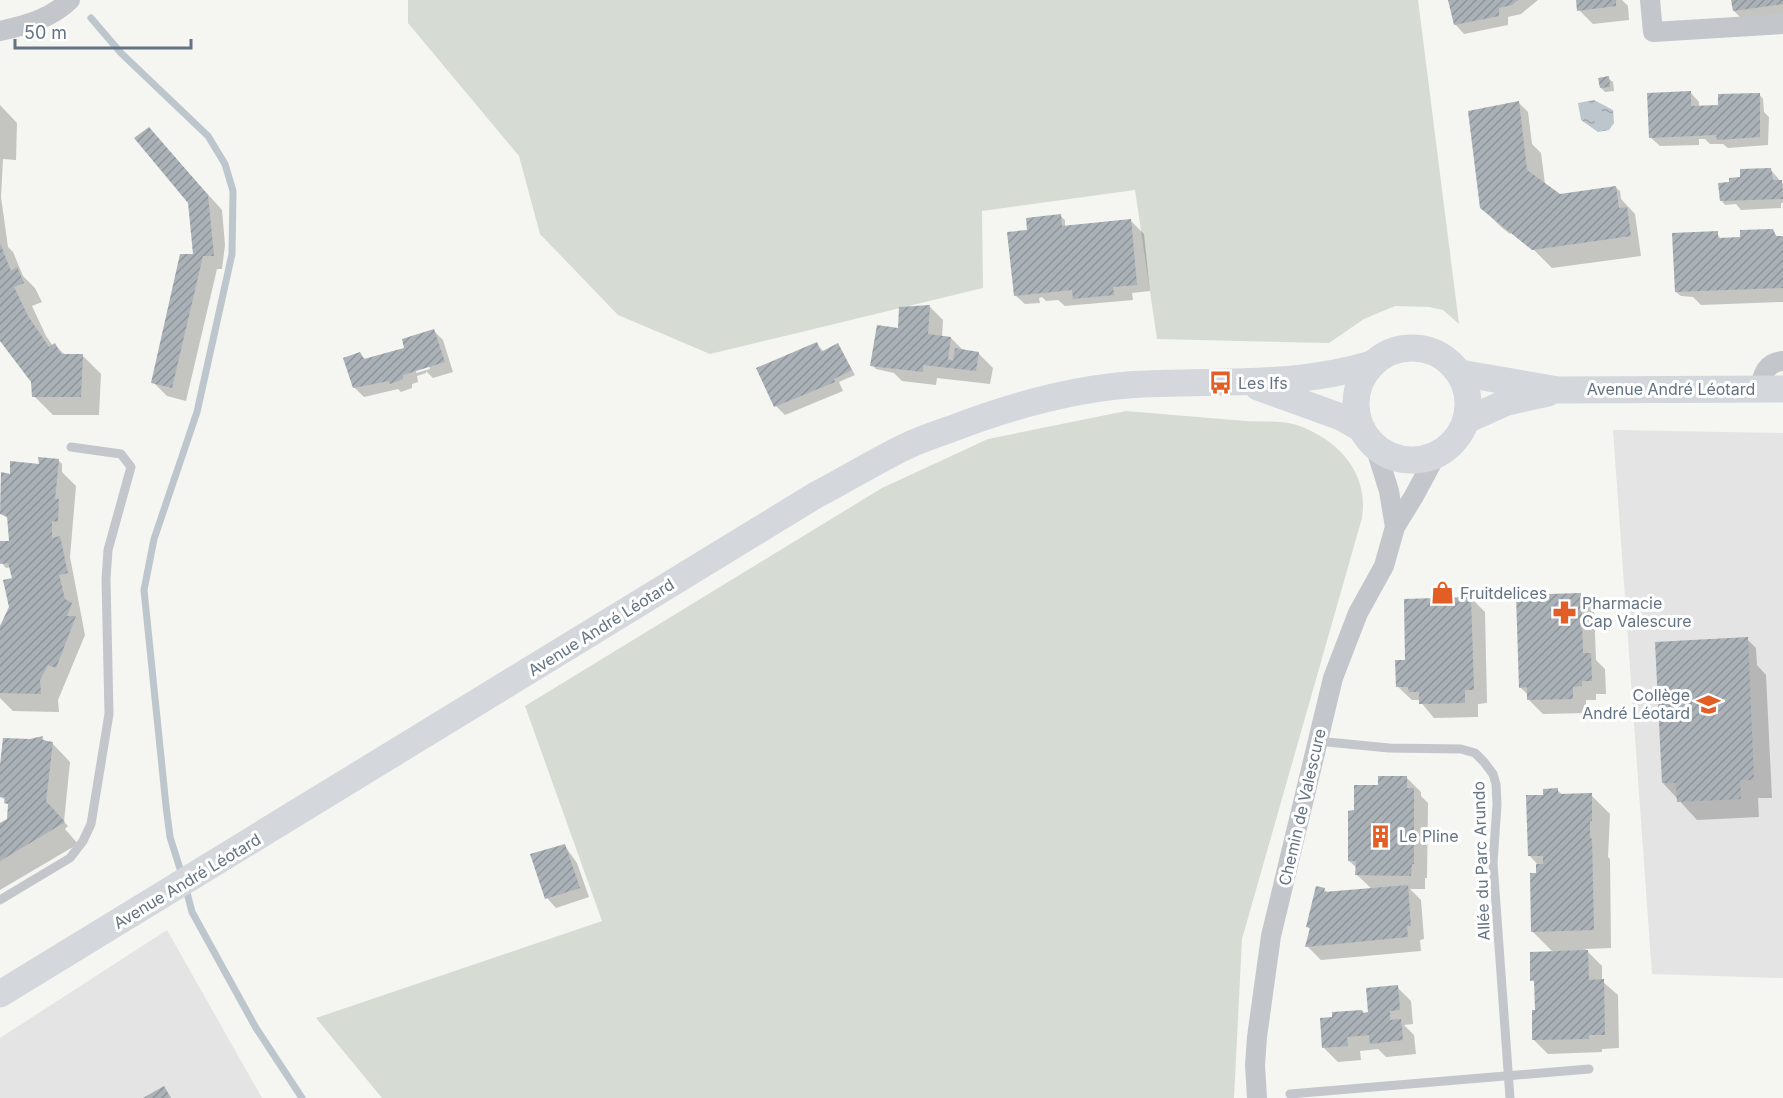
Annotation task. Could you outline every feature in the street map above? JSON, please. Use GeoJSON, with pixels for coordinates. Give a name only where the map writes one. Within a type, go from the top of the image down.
{"type":"FeatureCollection","features":[{"type":"Feature","properties":{"kind":"main road"},"geometry":{"type":"LineString","coordinates":[[1411,347],[1425,349],[1439,354],[1460,373],[1467,387],[1469,404],[1467,420],[1460,434],[1449,446],[1436,455],[1420,459],[1404,459],[1389,455],[1369,438],[1357,416],[1358,388],[1363,375],[1383,355],[1411,347]]}},
{"type":"Feature","properties":{"kind":"main road","name":"Avenue André Léotard"},"geometry":{"type":"LineString","coordinates":[[0,994],[806,501],[910,445],[1029,402],[1080,391],[1128,385],[1247,383],[1315,378],[1343,373],[1372,364]]}},
{"type":"Feature","properties":{"kind":"main road","name":"Avenue André Léotard"},"geometry":{"type":"LineString","coordinates":[[1460,373],[1558,390],[1771,389]]}},
{"type":"Feature","properties":{"kind":"main road","name":"Avenue André Léotard"},"geometry":{"type":"LineString","coordinates":[[1247,383],[1331,413],[1369,438]]}},
{"type":"Feature","properties":{"kind":"main road","name":"Avenue André Léotard"},"geometry":{"type":"LineString","coordinates":[[1467,420],[1507,402],[1558,390]]}},
{"type":"Feature","properties":{"kind":"street"},"geometry":{"type":"LineString","coordinates":[[0,31],[22,26],[57,12],[70,0]]}},
{"type":"Feature","properties":{"kind":"street"},"geometry":{"type":"LineString","coordinates":[[1650,0],[1653,32],[1783,24]]}},
{"type":"Feature","properties":{"kind":"street"},"geometry":{"type":"LineString","coordinates":[[1771,389],[1767,367],[1775,362],[1783,361]]}},
{"type":"Feature","properties":{"kind":"street","name":"Chemin de Valescure"},"geometry":{"type":"LineString","coordinates":[[1369,438],[1389,491],[1395,527]]}},
{"type":"Feature","properties":{"kind":"street","name":"Chemin de Valescure"},"geometry":{"type":"LineString","coordinates":[[1257,1098],[1257,1037],[1271,936],[1332,678],[1358,613],[1384,566],[1395,527],[1436,455]]}},
{"type":"Feature","properties":{"kind":"lane"},"geometry":{"type":"LineString","coordinates":[[0,900],[70,858],[83,841],[91,824],[109,714],[106,633],[108,550],[131,467],[121,454],[71,447]]}},
{"type":"Feature","properties":{"kind":"lane","name":"Allée du Parc Arundo"},"geometry":{"type":"LineString","coordinates":[[1317,741],[1389,748],[1461,749],[1475,753],[1493,774],[1497,804],[1493,863],[1510,1098]]}},
{"type":"Feature","properties":{"kind":"lane"},"geometry":{"type":"LineString","coordinates":[[1290,1094],[1589,1069]]}},
{"type":"Feature","properties":{"kind":"shaded area"},"geometry":{"type":"Polygon","coordinates":[[[408,0],[1418,0],[1459,324],[1443,310],[1429,307],[1395,306],[1364,319],[1329,343],[1157,339],[1135,190],[982,211],[983,288],[710,354],[618,315],[540,234],[519,156],[408,23],[408,0]]]}},
{"type":"Feature","properties":{"kind":"shaded area"},"geometry":{"type":"Polygon","coordinates":[[[1126,411],[1291,423],[1312,431],[1338,449],[1356,473],[1361,487],[1362,518],[1242,939],[1234,1098],[382,1098],[316,1018],[602,921],[525,706],[882,488],[988,439],[1126,411]]]}},
{"type":"Feature","properties":{"kind":"shaded area","name":"Collège André Léotard"},"geometry":{"type":"Polygon","coordinates":[[[1613,430],[1783,433],[1783,978],[1652,974],[1613,430]]]}},
{"type":"Feature","properties":{"kind":"shaded area"},"geometry":{"type":"Polygon","coordinates":[[[167,930],[262,1098],[0,1098],[0,1038],[167,930]]]}},
{"type":"Feature","properties":{"kind":"water"},"geometry":{"type":"Polygon","coordinates":[[[1594,100],[1613,110],[1614,123],[1609,130],[1598,132],[1581,120],[1578,103],[1594,100]]]}},
{"type":"Feature","properties":{"kind":"building"},"geometry":{"type":"Polygon","coordinates":[[[1448,0],[1518,0],[1512,5],[1499,8],[1499,16],[1454,25],[1448,0]]]}},
{"type":"Feature","properties":{"kind":"building"},"geometry":{"type":"Polygon","coordinates":[[[1576,0],[1616,0],[1616,6],[1577,11],[1576,0]]]}},
{"type":"Feature","properties":{"kind":"building"},"geometry":{"type":"Polygon","coordinates":[[[1731,0],[1783,0],[1783,4],[1733,11],[1731,0]]]}},
{"type":"Feature","properties":{"kind":"building"},"geometry":{"type":"Polygon","coordinates":[[[1609,76],[1610,87],[1600,88],[1598,78],[1609,76]]]}},
{"type":"Feature","properties":{"kind":"building"},"geometry":{"type":"Polygon","coordinates":[[[1691,91],[1691,106],[1718,105],[1718,94],[1760,93],[1760,137],[1717,140],[1716,135],[1649,138],[1647,93],[1691,91]]]}},
{"type":"Feature","properties":{"kind":"building"},"geometry":{"type":"Polygon","coordinates":[[[1519,101],[1527,170],[1560,194],[1616,186],[1619,208],[1627,207],[1631,236],[1532,250],[1480,208],[1468,111],[1519,101]]]}},
{"type":"Feature","properties":{"kind":"building"},"geometry":{"type":"Polygon","coordinates":[[[149,127],[208,195],[214,256],[203,256],[172,388],[151,383],[180,254],[193,254],[188,203],[134,138],[149,127]]]}},
{"type":"Feature","properties":{"kind":"building"},"geometry":{"type":"Polygon","coordinates":[[[1771,168],[1773,180],[1782,180],[1783,199],[1720,201],[1718,183],[1729,182],[1729,178],[1740,177],[1740,169],[1771,168]]]}},
{"type":"Feature","properties":{"kind":"building"},"geometry":{"type":"Polygon","coordinates":[[[1061,214],[1062,226],[1131,219],[1137,285],[1113,287],[1114,295],[1073,299],[1072,290],[1014,296],[1007,232],[1027,230],[1026,218],[1061,214]]]}},
{"type":"Feature","properties":{"kind":"building"},"geometry":{"type":"Polygon","coordinates":[[[1773,229],[1776,236],[1783,236],[1783,288],[1675,292],[1672,233],[1718,231],[1718,238],[1740,237],[1740,230],[1773,229]]]}},
{"type":"Feature","properties":{"kind":"building"},"geometry":{"type":"Polygon","coordinates":[[[0,243],[11,271],[17,267],[24,283],[14,287],[28,316],[49,347],[55,343],[61,354],[83,354],[81,397],[32,397],[31,382],[0,341],[0,243]]]}},
{"type":"Feature","properties":{"kind":"building"},"geometry":{"type":"Polygon","coordinates":[[[930,305],[928,334],[951,337],[948,359],[953,361],[955,348],[979,352],[976,371],[923,365],[923,372],[870,366],[877,325],[898,328],[899,307],[930,305]]]}},
{"type":"Feature","properties":{"kind":"building"},"geometry":{"type":"Polygon","coordinates":[[[434,329],[445,362],[403,375],[403,379],[390,384],[389,381],[353,388],[343,358],[360,352],[364,359],[404,348],[402,339],[434,329]]]}},
{"type":"Feature","properties":{"kind":"building"},"geometry":{"type":"Polygon","coordinates":[[[817,342],[821,352],[838,343],[852,370],[834,379],[835,382],[774,407],[756,368],[817,342]]]}},
{"type":"Feature","properties":{"kind":"building"},"geometry":{"type":"Polygon","coordinates":[[[38,457],[59,459],[55,499],[59,499],[58,522],[52,521],[52,538],[60,536],[68,573],[59,575],[65,599],[72,603],[67,616],[76,616],[56,668],[48,665],[40,680],[41,694],[0,693],[0,626],[9,607],[3,580],[12,578],[8,563],[0,564],[0,541],[9,541],[7,516],[0,514],[1,472],[10,474],[10,461],[39,464],[38,457]]]}},
{"type":"Feature","properties":{"kind":"building"},"geometry":{"type":"Polygon","coordinates":[[[1581,593],[1583,653],[1591,653],[1592,681],[1582,681],[1582,686],[1573,687],[1573,699],[1527,700],[1527,687],[1519,688],[1516,595],[1581,593]]]}},
{"type":"Feature","properties":{"kind":"building"},"geometry":{"type":"Polygon","coordinates":[[[1471,597],[1474,690],[1465,690],[1465,703],[1419,704],[1419,692],[1409,692],[1408,687],[1396,687],[1395,660],[1405,660],[1404,599],[1471,597]]]}},
{"type":"Feature","properties":{"kind":"building"},"geometry":{"type":"Polygon","coordinates":[[[1748,637],[1754,780],[1740,780],[1741,799],[1677,802],[1676,783],[1662,783],[1655,642],[1748,637]]]}},
{"type":"Feature","properties":{"kind":"building"},"geometry":{"type":"Polygon","coordinates":[[[43,736],[42,740],[53,742],[46,801],[65,822],[0,861],[0,823],[7,819],[8,804],[4,803],[5,797],[0,797],[3,738],[30,739],[43,736]]]}},
{"type":"Feature","properties":{"kind":"building","name":"Le Pline"},"geometry":{"type":"Polygon","coordinates":[[[1378,776],[1407,776],[1407,788],[1414,788],[1414,864],[1412,864],[1411,876],[1355,875],[1356,861],[1348,861],[1348,811],[1354,810],[1354,785],[1378,785],[1378,776]]]}},
{"type":"Feature","properties":{"kind":"building"},"geometry":{"type":"Polygon","coordinates":[[[1558,788],[1558,794],[1592,793],[1590,838],[1592,839],[1594,930],[1531,932],[1530,873],[1536,873],[1536,864],[1543,864],[1543,856],[1528,856],[1526,795],[1543,795],[1543,789],[1558,788]]]}},
{"type":"Feature","properties":{"kind":"building"},"geometry":{"type":"Polygon","coordinates":[[[565,844],[580,888],[545,899],[530,854],[565,844]]]}},
{"type":"Feature","properties":{"kind":"building"},"geometry":{"type":"Polygon","coordinates":[[[1408,885],[1411,926],[1407,926],[1408,937],[1305,947],[1310,928],[1306,927],[1316,886],[1325,888],[1324,892],[1408,885]]]}},
{"type":"Feature","properties":{"kind":"building"},"geometry":{"type":"Polygon","coordinates":[[[1588,950],[1589,980],[1604,979],[1605,1035],[1589,1035],[1589,1039],[1532,1040],[1532,1010],[1535,1010],[1534,980],[1530,981],[1530,952],[1588,950]]]}},
{"type":"Feature","properties":{"kind":"building"},"geometry":{"type":"Polygon","coordinates":[[[1398,985],[1400,1010],[1390,1011],[1390,1020],[1401,1019],[1403,1040],[1370,1044],[1369,1035],[1347,1037],[1348,1046],[1322,1048],[1320,1018],[1332,1017],[1332,1012],[1362,1010],[1363,1013],[1368,1012],[1366,988],[1398,985]]]}},
{"type":"Feature","properties":{"kind":"building"},"geometry":{"type":"Polygon","coordinates":[[[164,1086],[171,1098],[143,1098],[164,1086]]]}},
{"type":"Feature","properties":{"kind":"waterway"},"geometry":{"type":"LineString","coordinates":[[91,18],[121,53],[208,136],[225,164],[233,191],[232,254],[197,412],[154,539],[144,590],[170,837],[182,875]]}},
{"type":"Feature","properties":{"kind":"waterway"},"geometry":{"type":"LineString","coordinates":[[186,889],[192,912],[256,1028],[302,1098]]}},
{"type":"Feature","properties":{"kind":"place","name":"Les Ifs"},"geometry":{"type":"Point","coordinates":[1220,383]}},
{"type":"Feature","properties":{"kind":"place","name":"Fruitdelices"},"geometry":{"type":"Point","coordinates":[1442,593]}},
{"type":"Feature","properties":{"kind":"place","name":"Pharmacie Cap Valescure"},"geometry":{"type":"Point","coordinates":[1564,612]}},
{"type":"Feature","properties":{"kind":"place","name":"Collège André Léotard"},"geometry":{"type":"Point","coordinates":[1708,704]}},
{"type":"Feature","properties":{"kind":"place","name":"Le Pline"},"geometry":{"type":"Point","coordinates":[1381,836]}}]}
